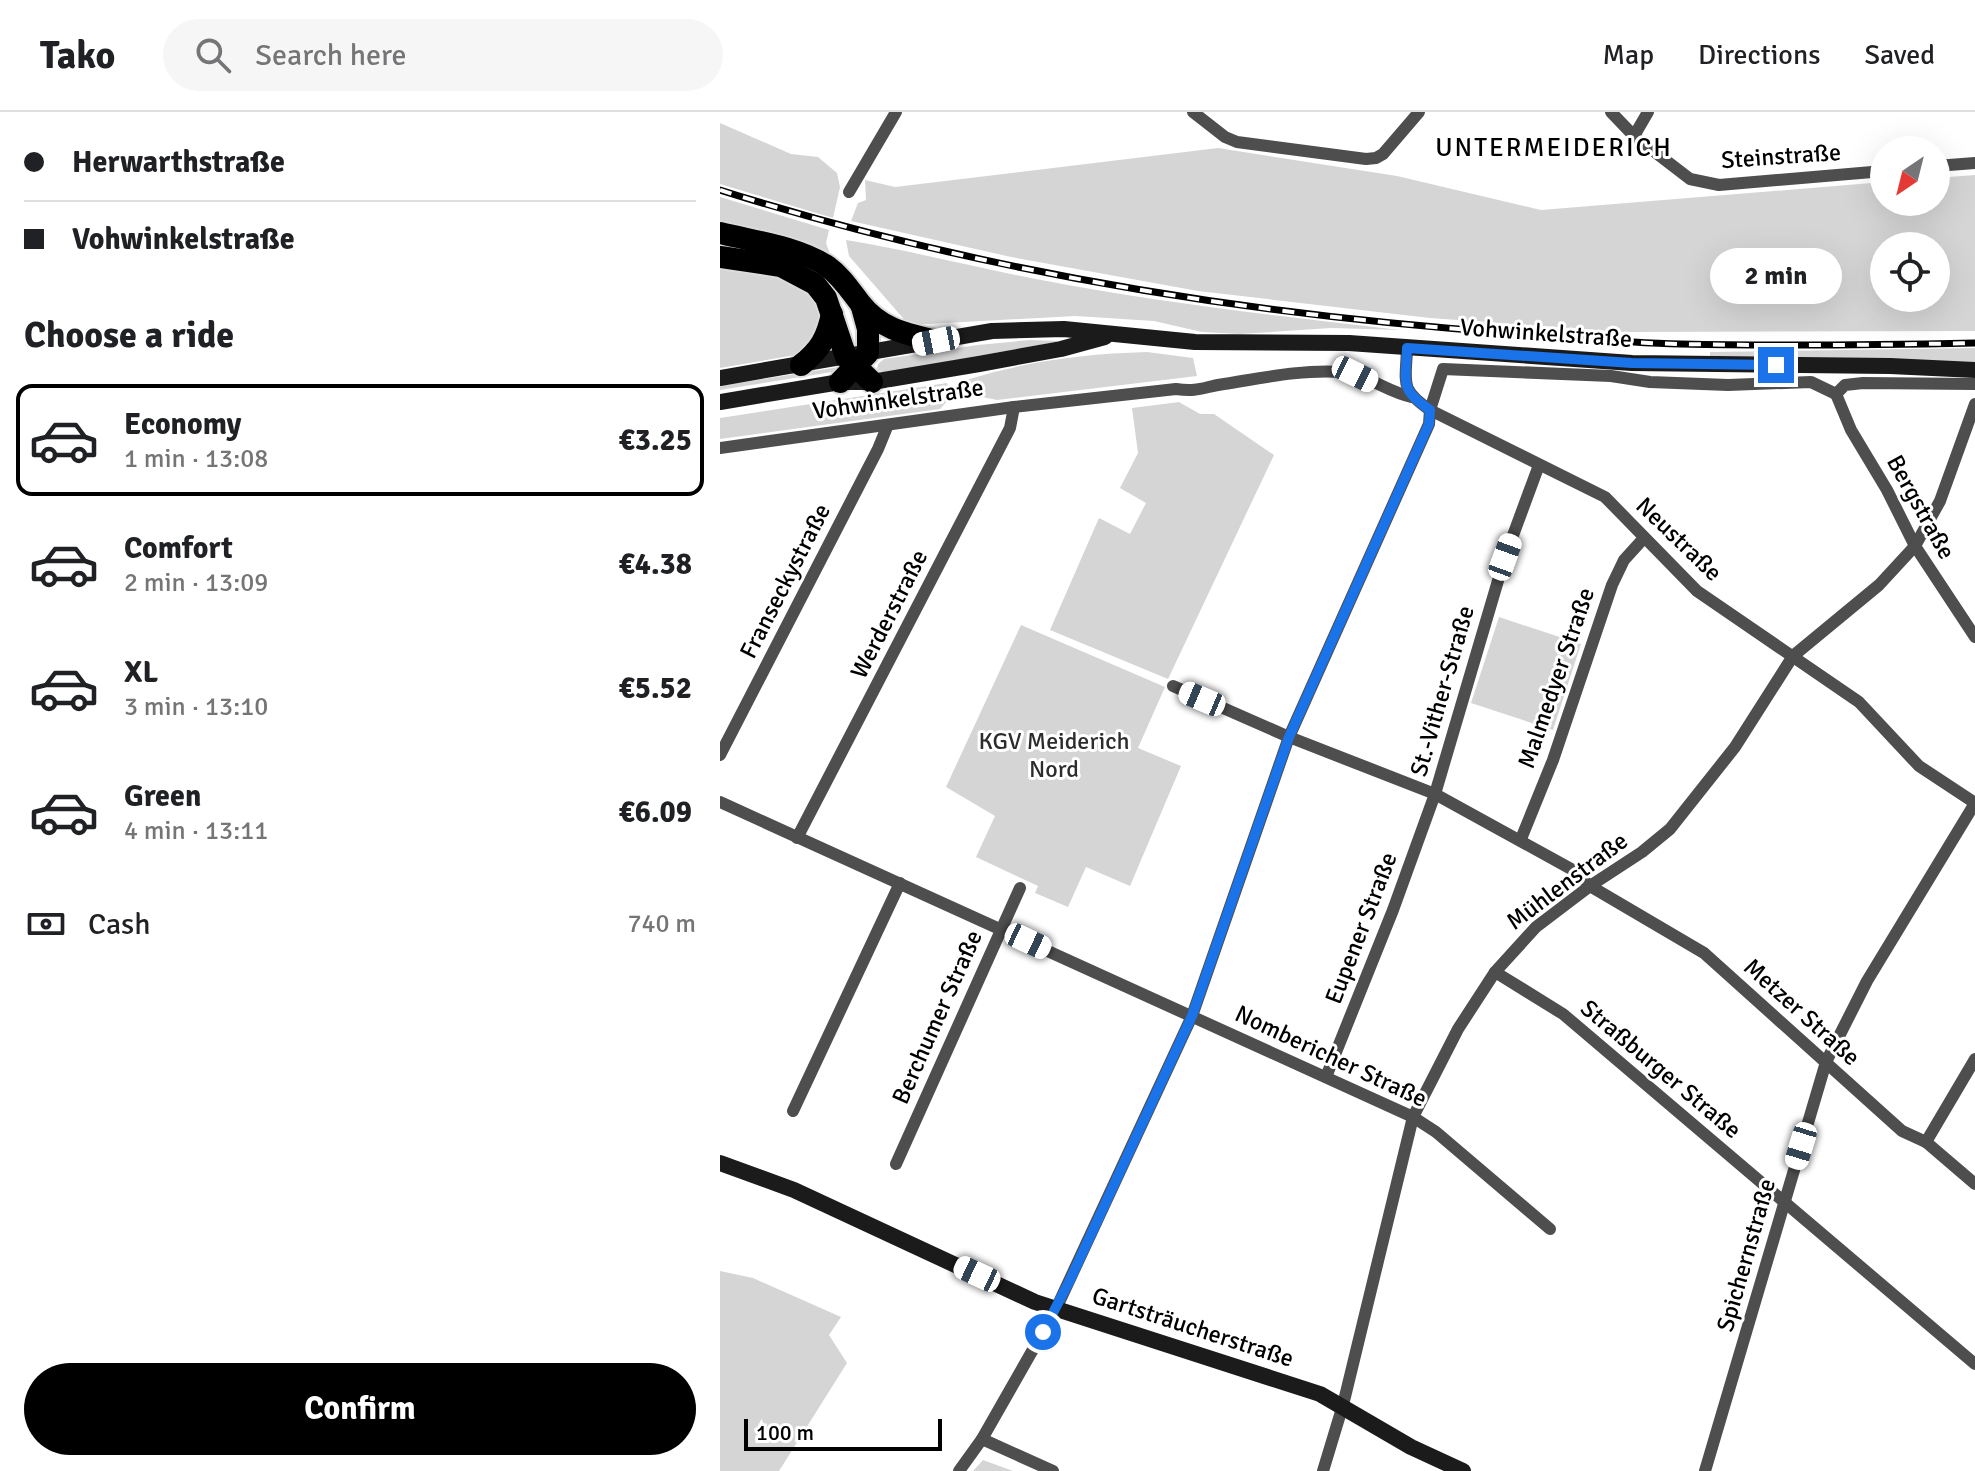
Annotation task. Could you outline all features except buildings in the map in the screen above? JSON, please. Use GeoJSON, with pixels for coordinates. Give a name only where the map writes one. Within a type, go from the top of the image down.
{"type":"FeatureCollection","features":[{"type":"Feature","properties":{"kind":"highway"},"geometry":{"type":"LineString","coordinates":[[720,233],[781,246],[811,257],[831,269],[862,307],[883,325],[936,341]]}},
{"type":"Feature","properties":{"kind":"highway"},"geometry":{"type":"LineString","coordinates":[[720,257],[770,264],[800,273],[815,284],[826,298],[856,368]]}},
{"type":"Feature","properties":{"kind":"highway"},"geometry":{"type":"LineString","coordinates":[[856,368],[868,329],[862,307]]}},
{"type":"Feature","properties":{"kind":"highway"},"geometry":{"type":"LineString","coordinates":[[801,365],[826,340],[832,313]]}},
{"type":"Feature","properties":{"kind":"main road","name":"Vohwinkelstraße"},"geometry":{"type":"LineString","coordinates":[[720,402],[856,368],[936,341],[992,331],[1064,329],[1195,342],[1349,343],[1632,363],[1975,370]]}},
{"type":"Feature","properties":{"kind":"main road","name":"Vohwinkelstraße"},"geometry":{"type":"LineString","coordinates":[[720,378],[801,365],[856,368],[1061,349],[1115,334]]}},
{"type":"Feature","properties":{"kind":"main road","name":"Gartsträucherstraße"},"geometry":{"type":"LineString","coordinates":[[720,1163],[794,1190],[1027,1298],[1298,1385],[1343,1405],[1411,1447],[1463,1471]]}},
{"type":"Feature","properties":{"kind":"street"},"geometry":{"type":"LineString","coordinates":[[849,192],[896,112]]}},
{"type":"Feature","properties":{"kind":"street"},"geometry":{"type":"LineString","coordinates":[[1193,112],[1225,137],[1237,142],[1366,159],[1383,154],[1419,112]]}},
{"type":"Feature","properties":{"kind":"street","name":"Steinstraße"},"geometry":{"type":"LineString","coordinates":[[1611,112],[1634,136],[1690,179],[1719,185],[1870,172]]}},
{"type":"Feature","properties":{"kind":"street"},"geometry":{"type":"LineString","coordinates":[[1634,136],[1648,112]]}},
{"type":"Feature","properties":{"kind":"street"},"geometry":{"type":"LineString","coordinates":[[1950,165],[1975,163]]}},
{"type":"Feature","properties":{"kind":"street"},"geometry":{"type":"LineString","coordinates":[[1407,348],[1406,383],[1412,397]]}},
{"type":"Feature","properties":{"kind":"street"},"geometry":{"type":"LineString","coordinates":[[959,1471],[982,1439],[1056,1309],[1192,1016],[1289,737],[1429,424],[1430,410],[1443,369],[1611,376],[1650,382],[1728,385],[1811,382],[1836,394],[1845,385],[1863,383],[1975,384]]}},
{"type":"Feature","properties":{"kind":"street","name":"Vohwinkelstraße"},"geometry":{"type":"LineString","coordinates":[[720,448],[1014,407],[1176,389],[1198,392],[1211,386],[1279,376],[1344,372],[1412,397]]}},
{"type":"Feature","properties":{"kind":"street","name":"Bergstraße"},"geometry":{"type":"LineString","coordinates":[[1836,394],[1851,430],[1887,490],[1915,546],[1975,637]]}},
{"type":"Feature","properties":{"kind":"street","name":"Neustraße"},"geometry":{"type":"LineString","coordinates":[[1412,397],[1430,410],[1605,497],[1697,591],[1859,702],[1919,766],[1975,803]]}},
{"type":"Feature","properties":{"kind":"street","name":"Mühlenstraße"},"geometry":{"type":"LineString","coordinates":[[1323,1471],[1343,1405],[1413,1117],[1458,1029],[1495,972],[1536,927],[1670,829],[1735,747],[1793,656],[1879,585],[1915,546],[1940,501],[1975,404]]}},
{"type":"Feature","properties":{"kind":"street","name":"Werderstraße"},"geometry":{"type":"LineString","coordinates":[[797,838],[1010,428],[1014,407]]}},
{"type":"Feature","properties":{"kind":"street","name":"Franseckystraße"},"geometry":{"type":"LineString","coordinates":[[720,755],[887,427]]}},
{"type":"Feature","properties":{"kind":"street","name":"St.-Vither-Straße"},"geometry":{"type":"LineString","coordinates":[[1435,794],[1501,570],[1539,465]]}},
{"type":"Feature","properties":{"kind":"street","name":"Malmedyer Straße"},"geometry":{"type":"LineString","coordinates":[[1521,839],[1553,760],[1612,585],[1624,560],[1644,538]]}},
{"type":"Feature","properties":{"kind":"street","name":"Metzer Straße"},"geometry":{"type":"LineString","coordinates":[[1173,686],[1289,737],[1435,794],[1573,870],[1590,886],[1704,953],[1902,1131],[1926,1142],[1975,1184]]}},
{"type":"Feature","properties":{"kind":"street","name":"Eupener Straße"},"geometry":{"type":"LineString","coordinates":[[1326,1077],[1393,910],[1435,794]]}},
{"type":"Feature","properties":{"kind":"street","name":"Nombericher Straße"},"geometry":{"type":"LineString","coordinates":[[720,802],[1413,1117],[1436,1132],[1550,1229]]}},
{"type":"Feature","properties":{"kind":"street","name":"Spichernstraße"},"geometry":{"type":"LineString","coordinates":[[1705,1471],[1826,1062],[1867,981],[1975,803]]}},
{"type":"Feature","properties":{"kind":"street"},"geometry":{"type":"LineString","coordinates":[[793,1111],[900,883]]}},
{"type":"Feature","properties":{"kind":"street","name":"Berchumer Straße"},"geometry":{"type":"LineString","coordinates":[[896,1164],[1020,888]]}},
{"type":"Feature","properties":{"kind":"street","name":"Straßburger Straße"},"geometry":{"type":"LineString","coordinates":[[1495,972],[1563,1014],[1975,1364]]}},
{"type":"Feature","properties":{"kind":"street"},"geometry":{"type":"LineString","coordinates":[[1926,1142],[1975,1059]]}},
{"type":"Feature","properties":{"kind":"street"},"geometry":{"type":"LineString","coordinates":[[982,1439],[1053,1471]]}},
{"type":"Feature","properties":{"kind":"green space"},"geometry":{"type":"Polygon","coordinates":[[[720,123],[791,154],[818,157],[837,173],[840,187],[833,218],[720,184],[720,123]]]}},
{"type":"Feature","properties":{"kind":"green space"},"geometry":{"type":"Polygon","coordinates":[[[1218,148],[1397,176],[1541,210],[1870,183],[1870,216],[1950,216],[1950,177],[1975,175],[1975,331],[1624,332],[1430,318],[1198,291],[1011,257],[851,221],[858,203],[866,200],[865,180],[895,187],[1218,148]]]}},
{"type":"Feature","properties":{"kind":"green space"},"geometry":{"type":"Polygon","coordinates":[[[720,197],[829,230],[826,243],[830,254],[786,238],[720,223],[720,197]]]}},
{"type":"Feature","properties":{"kind":"green space"},"geometry":{"type":"Polygon","coordinates":[[[846,240],[1123,294],[1400,330],[1331,328],[1240,334],[1202,332],[1154,321],[1075,316],[909,325],[849,256],[846,240]]]}},
{"type":"Feature","properties":{"kind":"green space"},"geometry":{"type":"Polygon","coordinates":[[[720,268],[779,276],[800,286],[814,300],[823,317],[822,329],[801,354],[720,368],[720,268]]]}},
{"type":"Feature","properties":{"kind":"green space"},"geometry":{"type":"Polygon","coordinates":[[[1030,340],[1061,341],[884,373],[877,370],[884,359],[1030,340]]]}},
{"type":"Feature","properties":{"kind":"green space"},"geometry":{"type":"Polygon","coordinates":[[[1975,348],[1975,363],[1710,359],[1710,352],[1975,348]]]}},
{"type":"Feature","properties":{"kind":"green space"},"geometry":{"type":"Polygon","coordinates":[[[1147,352],[1193,358],[1197,376],[997,400],[978,396],[966,380],[1055,360],[1147,352]]]}},
{"type":"Feature","properties":{"kind":"green space"},"geometry":{"type":"Polygon","coordinates":[[[839,367],[832,372],[720,390],[720,386],[839,367]]]}},
{"type":"Feature","properties":{"kind":"green space"},"geometry":{"type":"Polygon","coordinates":[[[947,383],[952,396],[940,409],[720,439],[720,418],[947,383]]]}},
{"type":"Feature","properties":{"kind":"green space","name":"KGV Meiderich Nord"},"geometry":{"type":"Polygon","coordinates":[[[1179,402],[1200,414],[1214,414],[1274,455],[1168,679],[1050,630],[1099,518],[1130,534],[1146,503],[1120,488],[1138,453],[1132,408],[1179,402]]]}},
{"type":"Feature","properties":{"kind":"green space"},"geometry":{"type":"Polygon","coordinates":[[[1499,617],[1581,644],[1553,730],[1471,703],[1499,617]]]}},
{"type":"Feature","properties":{"kind":"green space","name":"KGV Meiderich Nord"},"geometry":{"type":"Polygon","coordinates":[[[1021,625],[1165,687],[1138,748],[1181,766],[1130,886],[1086,867],[1068,907],[1035,893],[1038,886],[976,857],[995,816],[946,787],[1021,625]]]}},
{"type":"Feature","properties":{"kind":"green space"},"geometry":{"type":"Polygon","coordinates":[[[720,1271],[753,1278],[841,1317],[829,1335],[847,1363],[779,1471],[720,1471],[720,1271]]]}},
{"type":"Feature","properties":{"kind":"green space"},"geometry":{"type":"Polygon","coordinates":[[[983,1460],[1013,1471],[973,1471],[983,1460]]]}},
{"type":"Feature","properties":{"kind":"railway"},"geometry":{"type":"LineString","coordinates":[[720,190],[816,219],[1012,266],[1110,285],[1310,314],[1410,325],[1660,343],[1975,343]]}},
{"type":"Feature","properties":{"kind":"district","name":"UNTERMEIDERICH"},"geometry":{"type":"Point","coordinates":[1554,148]}},
{"type":"Feature","properties":{"kind":"route"},"geometry":{"type":"LineString","coordinates":[[1043,1332],[1192,1016],[1289,737],[1429,424],[1430,410],[1412,397],[1407,389],[1407,348],[1632,363],[1776,365]]}}]}
